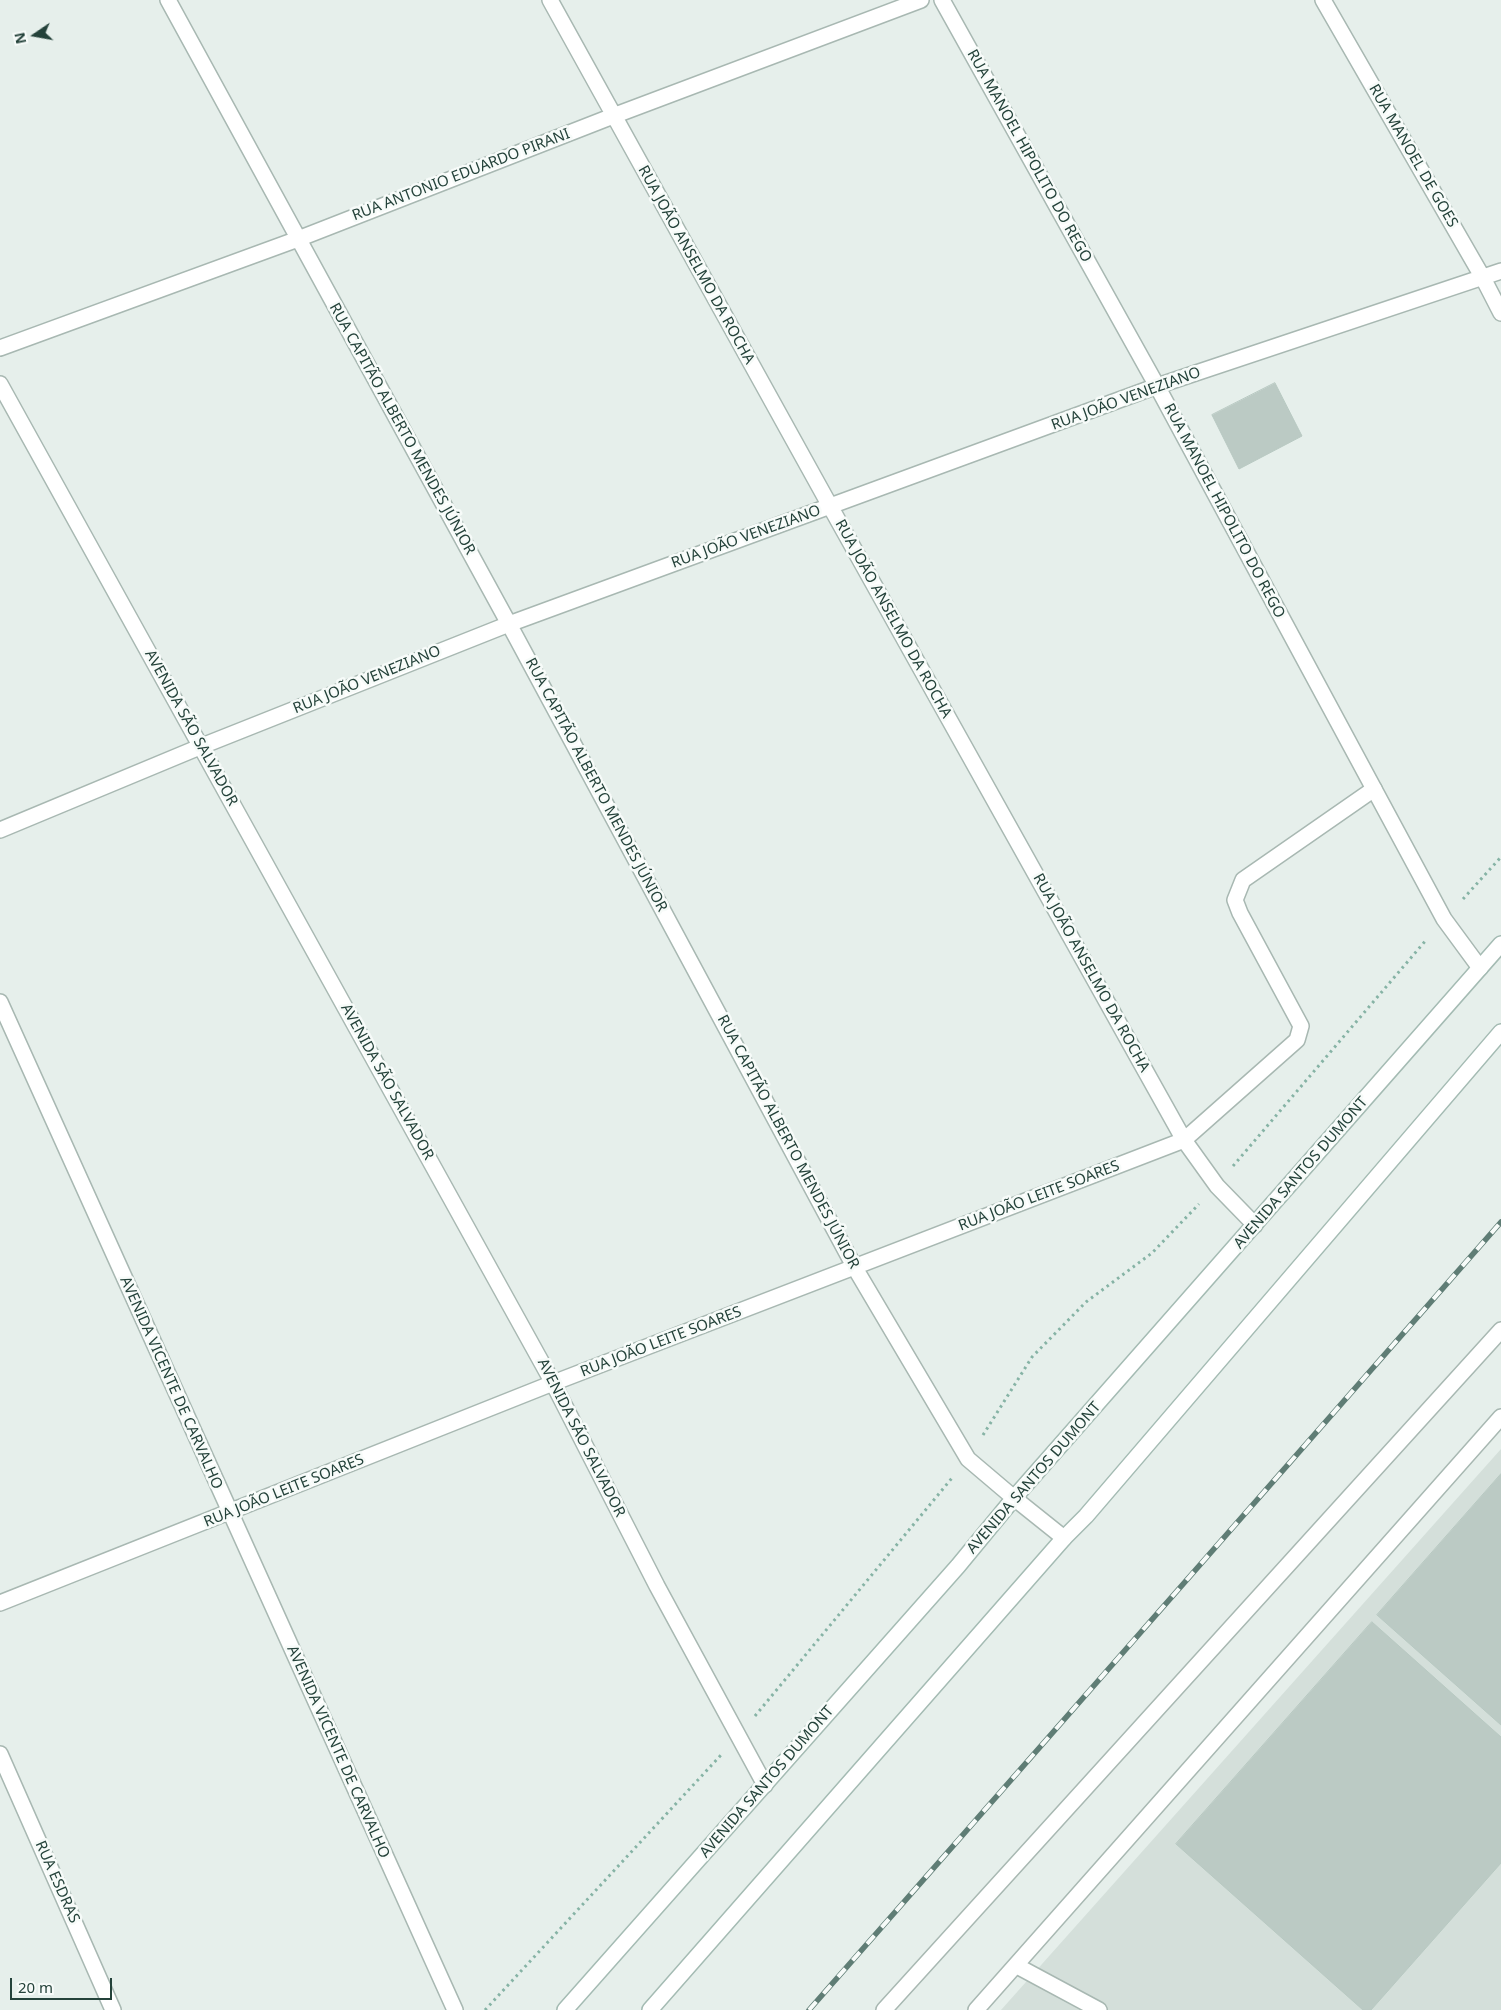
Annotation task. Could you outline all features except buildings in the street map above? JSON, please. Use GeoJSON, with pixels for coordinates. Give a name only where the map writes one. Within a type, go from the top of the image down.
{"type":"FeatureCollection","features":[{"type":"Feature","properties":{"kind":"street","name":"RUA CAPITÃO ALBERTO MENDES JÚNIOR"},"geometry":{"type":"LineString","coordinates":[[168,0],[509,624],[855,1268],[968,1459],[1064,1538]]}},
{"type":"Feature","properties":{"kind":"street","name":"RUA JOÃO ANSELMO DA ROCHA"},"geometry":{"type":"LineString","coordinates":[[550,0],[1184,1140],[1217,1186],[1255,1225]]}},
{"type":"Feature","properties":{"kind":"street","name":"RUA ANTONIO EDUARDO PIRANI"},"geometry":{"type":"LineString","coordinates":[[0,348],[298,239],[613,116],[921,0]]}},
{"type":"Feature","properties":{"kind":"street","name":"RUA MANOEL HIPOLITO DO REGO"},"geometry":{"type":"LineString","coordinates":[[942,0],[1157,386],[1444,919],[1480,968]]}},
{"type":"Feature","properties":{"kind":"street","name":"RUA MANOEL DE GOES"},"geometry":{"type":"LineString","coordinates":[[1323,0],[1483,278],[1501,313]]}},
{"type":"Feature","properties":{"kind":"street","name":"RUA JOÃO VENEZIANO"},"geometry":{"type":"LineString","coordinates":[[0,830],[202,746],[509,624],[1157,386],[1501,271]]}},
{"type":"Feature","properties":{"kind":"street","name":"AVENIDA SÃO SALVADOR"},"geometry":{"type":"LineString","coordinates":[[0,384],[553,1383],[657,1586],[765,1785]]}},
{"type":"Feature","properties":{"kind":"street"},"geometry":{"type":"LineString","coordinates":[[1184,1140],[1297,1040],[1301,1026],[1240,913],[1236,900],[1243,880],[1374,789]]}},
{"type":"Feature","properties":{"kind":"street","name":"AVENIDA SANTOS DUMONT"},"geometry":{"type":"LineString","coordinates":[[565,2010],[952,1573],[1014,1498],[1501,944]]}},
{"type":"Feature","properties":{"kind":"street","name":"AVENIDA VICENTE DE CARVALHO"},"geometry":{"type":"LineString","coordinates":[[0,1002],[455,2010]]}},
{"type":"Feature","properties":{"kind":"street"},"geometry":{"type":"LineString","coordinates":[[650,2010],[1064,1538],[1086,1516],[1501,1032]]}},
{"type":"Feature","properties":{"kind":"street","name":"RUA JOÃO LEITE SOARES"},"geometry":{"type":"LineString","coordinates":[[0,1603],[553,1383],[1184,1140]]}},
{"type":"Feature","properties":{"kind":"street"},"geometry":{"type":"LineString","coordinates":[[884,2010],[1501,1330]]}},
{"type":"Feature","properties":{"kind":"street"},"geometry":{"type":"LineString","coordinates":[[976,2010],[1017,1966],[1501,1417]]}},
{"type":"Feature","properties":{"kind":"street","name":"RUA ESDRAS"},"geometry":{"type":"LineString","coordinates":[[0,1754],[113,2010]]}},
{"type":"Feature","properties":{"kind":"street"},"geometry":{"type":"LineString","coordinates":[[1017,1966],[1097,2009]]}},
{"type":"Feature","properties":{"kind":"path"},"geometry":{"type":"LineString","coordinates":[[484,2010],[738,1737],[968,1459],[1032,1357],[1086,1302],[1152,1252],[1217,1186],[1444,919],[1501,856]]}},
{"type":"Feature","properties":{"kind":"shaded area"},"geometry":{"type":"Polygon","coordinates":[[[1501,1449],[1501,2010],[1001,2010],[1501,1449]]]}},
{"type":"Feature","properties":{"kind":"railway"},"geometry":{"type":"LineString","coordinates":[[809,2010],[1501,1222]]}}]}
